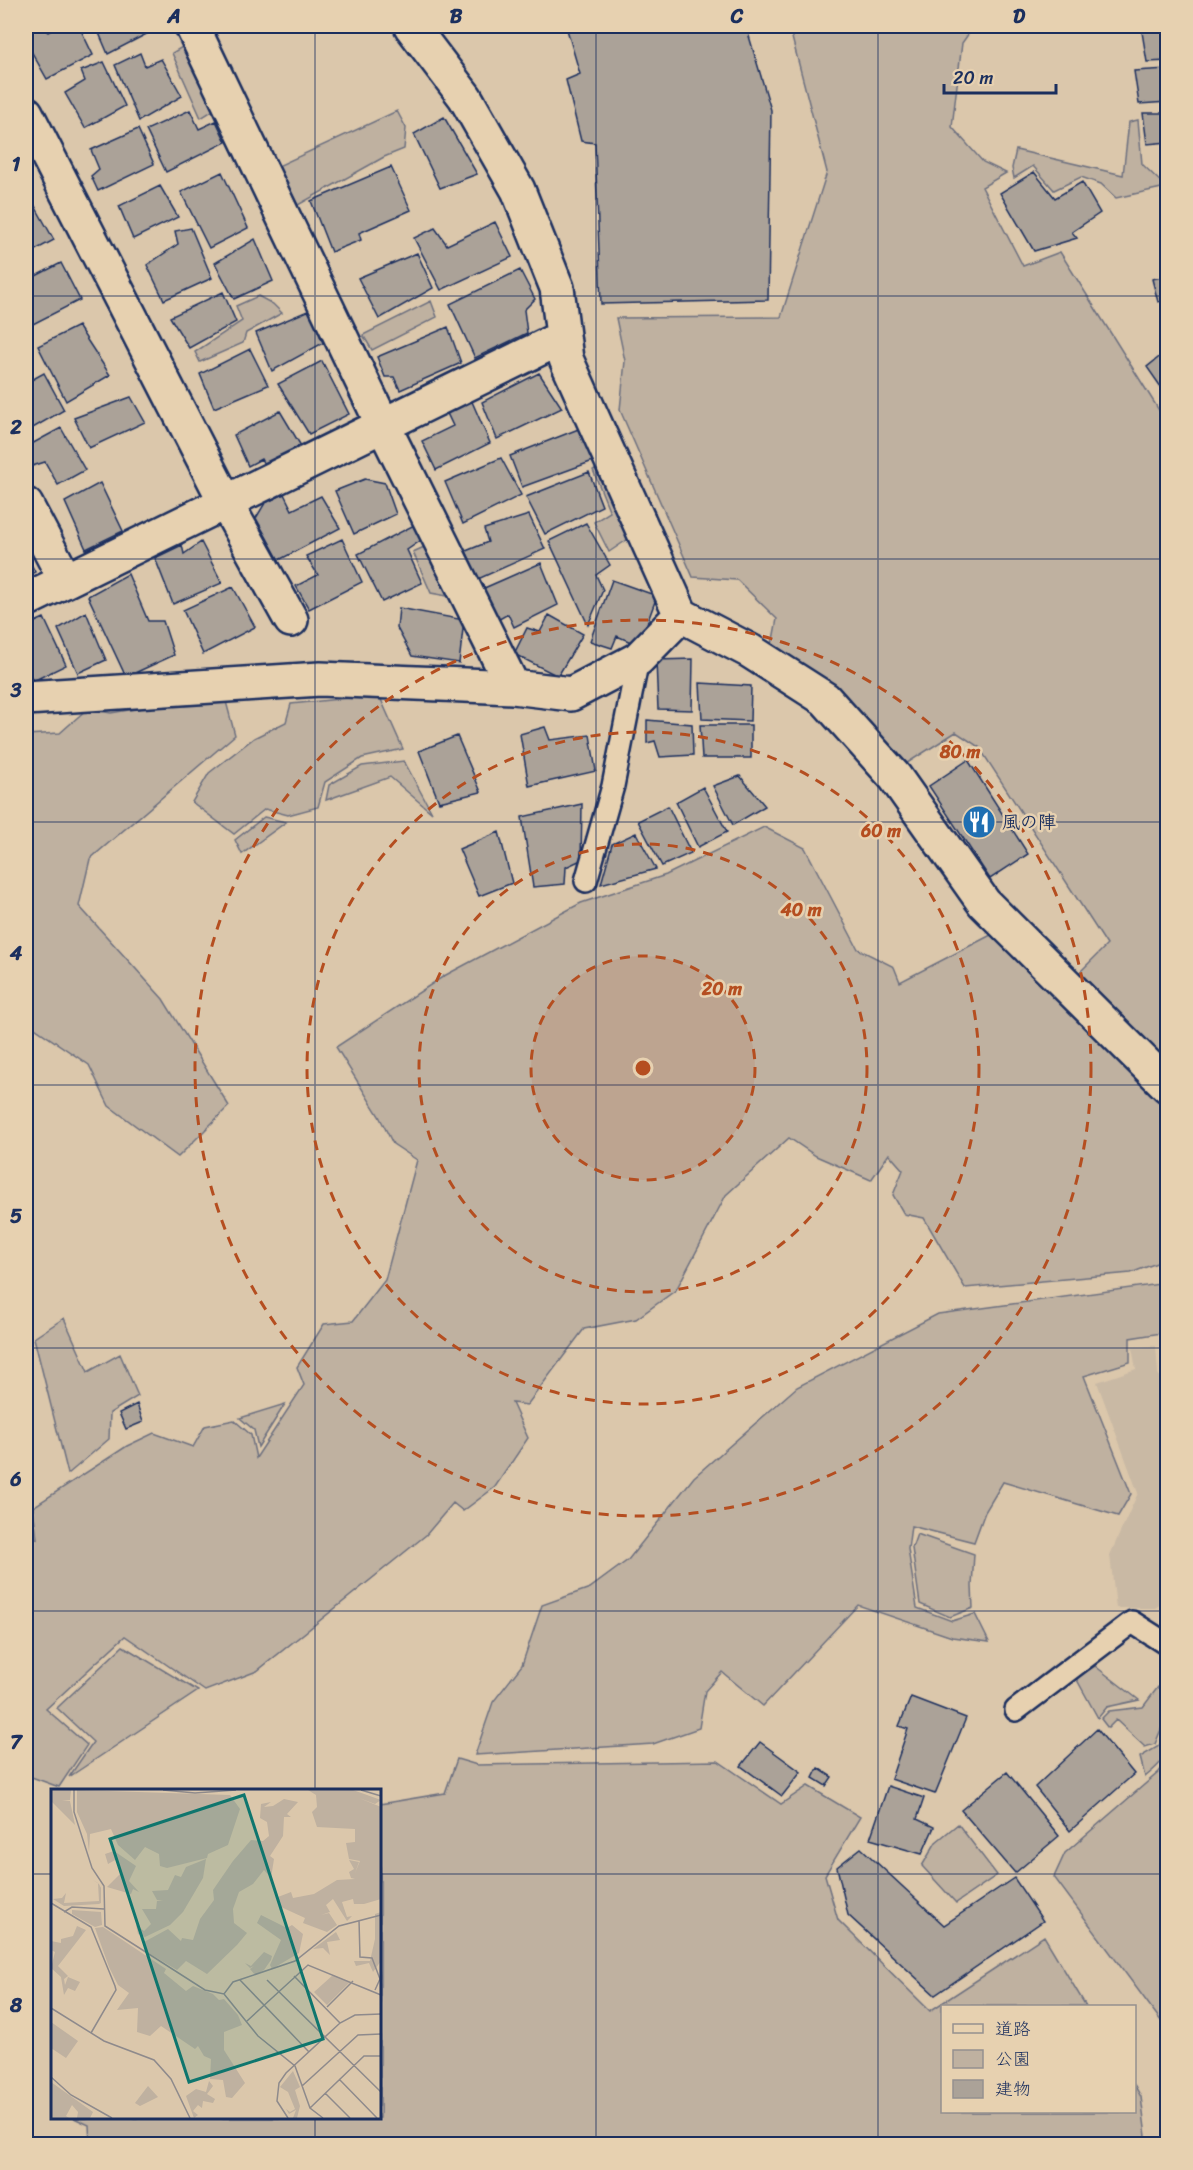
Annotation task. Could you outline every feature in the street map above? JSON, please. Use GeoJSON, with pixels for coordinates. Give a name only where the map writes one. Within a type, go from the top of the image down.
{"type":"FeatureCollection","features":[{"type":"Feature","properties":{"kind":"street"},"geometry":{"type":"LineString","coordinates":[[192,26],[383,424],[513,687]]}},
{"type":"Feature","properties":{"kind":"street"},"geometry":{"type":"LineString","coordinates":[[411,26],[465,97],[518,190],[557,288],[566,358],[681,615],[750,651],[825,699],[895,777],[984,903],[1167,1086]]}},
{"type":"Feature","properties":{"kind":"street"},"geometry":{"type":"LineString","coordinates":[[26,113],[226,503],[291,620]]}},
{"type":"Feature","properties":{"kind":"street"},"geometry":{"type":"LineString","coordinates":[[26,600],[563,337]]}},
{"type":"Feature","properties":{"kind":"street"},"geometry":{"type":"LineString","coordinates":[[26,505],[65,579]]}},
{"type":"Feature","properties":{"kind":"street"},"geometry":{"type":"LineString","coordinates":[[26,698],[320,679],[513,687],[571,694],[639,660],[681,615]]}},
{"type":"Feature","properties":{"kind":"lane"},"geometry":{"type":"LineString","coordinates":[[586,881],[614,786],[639,660]]}},
{"type":"Feature","properties":{"kind":"lane"},"geometry":{"type":"LineString","coordinates":[[1016,1710],[1132,1622],[1167,1645]]}},
{"type":"Feature","properties":{"kind":"shaded area"},"geometry":{"type":"Polygon","coordinates":[[[1156,1346],[1158,1374],[1168,1393],[1167,1600],[1155,1608],[1116,1608],[1110,1555],[1138,1493],[1097,1382],[1136,1369],[1132,1347],[1156,1346]]]}},
{"type":"Feature","properties":{"kind":"green space"},"geometry":{"type":"Polygon","coordinates":[[[789,26],[974,26],[962,43],[952,127],[983,162],[1006,173],[982,187],[1023,266],[1060,252],[1167,423],[1167,1067],[1080,972],[1107,945],[979,747],[956,732],[904,765],[771,650],[777,619],[737,580],[693,577],[620,410],[625,361],[616,318],[781,317],[827,172],[789,26]]]}},
{"type":"Feature","properties":{"kind":"green space"},"geometry":{"type":"Polygon","coordinates":[[[187,44],[217,108],[201,118],[172,53],[187,44]]]}},
{"type":"Feature","properties":{"kind":"green space"},"geometry":{"type":"Polygon","coordinates":[[[397,111],[406,128],[404,149],[384,157],[298,205],[278,166],[397,111]]]}},
{"type":"Feature","properties":{"kind":"green space"},"geometry":{"type":"Polygon","coordinates":[[[1138,120],[1142,164],[1166,187],[1116,198],[1101,184],[1081,177],[1054,190],[1033,166],[1014,178],[1012,168],[1016,150],[1123,175],[1129,122],[1138,120]]]}},
{"type":"Feature","properties":{"kind":"green space"},"geometry":{"type":"Polygon","coordinates":[[[258,296],[273,304],[282,313],[246,333],[243,343],[200,362],[195,352],[242,321],[236,306],[258,296]]]}},
{"type":"Feature","properties":{"kind":"green space"},"geometry":{"type":"Polygon","coordinates":[[[431,301],[437,317],[372,350],[363,335],[431,301]]]}},
{"type":"Feature","properties":{"kind":"green space"},"geometry":{"type":"Polygon","coordinates":[[[601,466],[634,535],[609,552],[594,522],[610,512],[593,470],[601,466]]]}},
{"type":"Feature","properties":{"kind":"green space"},"geometry":{"type":"Polygon","coordinates":[[[431,544],[458,598],[431,593],[413,552],[431,544]]]}},
{"type":"Feature","properties":{"kind":"green space"},"geometry":{"type":"Polygon","coordinates":[[[224,694],[235,735],[90,859],[79,906],[163,999],[229,1106],[178,1157],[109,1106],[89,1065],[26,1022],[26,735],[60,733],[87,709],[111,713],[224,694]]]}},
{"type":"Feature","properties":{"kind":"green space"},"geometry":{"type":"Polygon","coordinates":[[[379,695],[403,749],[362,758],[325,782],[318,807],[288,815],[265,809],[234,834],[192,802],[209,773],[254,738],[286,722],[291,704],[379,695]]]}},
{"type":"Feature","properties":{"kind":"green space"},"geometry":{"type":"Polygon","coordinates":[[[404,761],[432,813],[390,777],[326,800],[329,785],[362,766],[404,761]]]}},
{"type":"Feature","properties":{"kind":"green space"},"geometry":{"type":"Polygon","coordinates":[[[264,817],[286,822],[242,854],[235,840],[264,817]]]}},
{"type":"Feature","properties":{"kind":"green space"},"geometry":{"type":"Polygon","coordinates":[[[764,827],[805,848],[858,949],[894,967],[900,982],[991,935],[1167,1103],[1167,1259],[1131,1273],[965,1288],[924,1218],[904,1214],[893,1195],[903,1170],[889,1154],[871,1180],[816,1156],[789,1138],[726,1195],[676,1290],[636,1319],[584,1329],[527,1405],[512,1403],[528,1438],[495,1487],[463,1511],[453,1503],[426,1535],[257,1671],[205,1691],[125,1636],[46,1709],[87,1745],[59,1787],[26,1775],[26,1534],[37,1539],[33,1507],[127,1446],[154,1433],[193,1447],[205,1426],[234,1420],[251,1435],[256,1458],[304,1385],[297,1367],[324,1324],[353,1321],[385,1280],[417,1160],[393,1144],[379,1116],[336,1047],[444,976],[581,903],[666,875],[764,827]]]}},
{"type":"Feature","properties":{"kind":"green space"},"geometry":{"type":"Polygon","coordinates":[[[1167,1283],[1167,1372],[1161,1333],[1130,1338],[1130,1362],[1084,1376],[1131,1494],[1118,1516],[1003,1482],[985,1512],[974,1542],[911,1526],[908,1549],[917,1608],[952,1621],[975,1614],[989,1642],[952,1637],[858,1605],[763,1706],[722,1672],[705,1691],[699,1728],[653,1744],[475,1755],[493,1702],[522,1665],[542,1605],[590,1588],[628,1560],[694,1477],[797,1387],[938,1314],[1167,1283]]]}},
{"type":"Feature","properties":{"kind":"green space"},"geometry":{"type":"Polygon","coordinates":[[[64,1318],[88,1372],[120,1354],[138,1396],[110,1413],[109,1439],[68,1474],[34,1338],[64,1318]]]}},
{"type":"Feature","properties":{"kind":"green space"},"geometry":{"type":"Polygon","coordinates":[[[285,1404],[258,1447],[254,1430],[240,1418],[285,1404]]]}},
{"type":"Feature","properties":{"kind":"green space"},"geometry":{"type":"Polygon","coordinates":[[[917,1534],[974,1554],[973,1608],[950,1617],[920,1604],[912,1548],[917,1534]]]}},
{"type":"Feature","properties":{"kind":"green space"},"geometry":{"type":"Polygon","coordinates":[[[123,1646],[198,1691],[69,1777],[93,1742],[57,1708],[123,1646]]]}},
{"type":"Feature","properties":{"kind":"green space"},"geometry":{"type":"Polygon","coordinates":[[[1095,1666],[1139,1700],[1107,1707],[1098,1718],[1076,1678],[1095,1666]]]}},
{"type":"Feature","properties":{"kind":"green space"},"geometry":{"type":"Polygon","coordinates":[[[1158,1687],[1167,1693],[1167,1715],[1155,1744],[1145,1747],[1116,1720],[1108,1728],[1101,1719],[1109,1711],[1143,1707],[1158,1687]]]}},
{"type":"Feature","properties":{"kind":"green space"},"geometry":{"type":"Polygon","coordinates":[[[1167,1723],[1166,1754],[1145,1777],[1140,1757],[1159,1746],[1167,1723]]]}},
{"type":"Feature","properties":{"kind":"green space"},"geometry":{"type":"Polygon","coordinates":[[[457,1759],[477,1765],[718,1761],[781,1804],[808,1786],[860,1817],[825,1875],[838,1920],[930,2011],[1044,1936],[1085,2005],[941,2005],[941,2113],[1136,2113],[1136,2088],[1141,2097],[1147,2144],[90,2144],[89,2125],[76,2119],[381,2119],[381,1804],[445,1793],[457,1759]]]}},
{"type":"Feature","properties":{"kind":"green space"},"geometry":{"type":"Polygon","coordinates":[[[1167,1761],[1167,2029],[1054,1877],[1065,1853],[1159,1772],[1167,1761]]]}},
{"type":"Feature","properties":{"kind":"green space"},"geometry":{"type":"Polygon","coordinates":[[[958,1824],[997,1875],[956,1903],[922,1866],[936,1842],[958,1824]]]}},
{"type":"Feature","properties":{"kind":"building"},"geometry":{"type":"Polygon","coordinates":[[[45,26],[48,32],[59,26],[79,26],[93,55],[47,79],[26,42],[26,32],[45,26]]]}},
{"type":"Feature","properties":{"kind":"building"},"geometry":{"type":"Polygon","coordinates":[[[96,26],[162,26],[108,54],[96,26]]]}},
{"type":"Feature","properties":{"kind":"building"},"geometry":{"type":"Polygon","coordinates":[[[566,26],[746,26],[771,110],[768,300],[601,304],[595,143],[581,141],[566,80],[580,74],[566,26]]]}},
{"type":"Feature","properties":{"kind":"building"},"geometry":{"type":"Polygon","coordinates":[[[1141,26],[1168,26],[1168,61],[1147,62],[1141,26]]]}},
{"type":"Feature","properties":{"kind":"building"},"geometry":{"type":"Polygon","coordinates":[[[140,53],[145,66],[161,59],[182,96],[139,121],[115,65],[140,53]]]}},
{"type":"Feature","properties":{"kind":"building"},"geometry":{"type":"Polygon","coordinates":[[[104,62],[125,106],[85,128],[65,93],[85,81],[81,71],[104,62]]]}},
{"type":"Feature","properties":{"kind":"building"},"geometry":{"type":"Polygon","coordinates":[[[1168,69],[1168,102],[1139,104],[1134,71],[1168,69]]]}},
{"type":"Feature","properties":{"kind":"building"},"geometry":{"type":"Polygon","coordinates":[[[190,110],[199,129],[216,121],[226,142],[166,172],[146,130],[190,110]]]}},
{"type":"Feature","properties":{"kind":"building"},"geometry":{"type":"Polygon","coordinates":[[[1143,113],[1168,113],[1168,142],[1147,144],[1143,113]]]}},
{"type":"Feature","properties":{"kind":"building"},"geometry":{"type":"Polygon","coordinates":[[[444,117],[477,174],[440,188],[414,134],[444,117]]]}},
{"type":"Feature","properties":{"kind":"building"},"geometry":{"type":"Polygon","coordinates":[[[138,129],[154,164],[98,191],[91,176],[99,169],[91,150],[138,129]]]}},
{"type":"Feature","properties":{"kind":"building"},"geometry":{"type":"Polygon","coordinates":[[[391,167],[411,210],[359,233],[361,240],[331,252],[311,201],[391,167]]]}},
{"type":"Feature","properties":{"kind":"building"},"geometry":{"type":"Polygon","coordinates":[[[222,172],[248,228],[209,248],[181,192],[222,172]]]}},
{"type":"Feature","properties":{"kind":"building"},"geometry":{"type":"Polygon","coordinates":[[[1034,172],[1055,198],[1082,182],[1100,213],[1072,232],[1077,238],[1034,251],[1000,193],[1034,172]]]}},
{"type":"Feature","properties":{"kind":"building"},"geometry":{"type":"Polygon","coordinates":[[[160,186],[178,217],[133,239],[119,206],[160,186]]]}},
{"type":"Feature","properties":{"kind":"building"},"geometry":{"type":"Polygon","coordinates":[[[35,206],[54,240],[26,255],[26,211],[35,206]]]}},
{"type":"Feature","properties":{"kind":"building"},"geometry":{"type":"Polygon","coordinates":[[[495,222],[512,257],[441,290],[414,238],[435,228],[447,245],[495,222]]]}},
{"type":"Feature","properties":{"kind":"building"},"geometry":{"type":"Polygon","coordinates":[[[191,228],[212,278],[164,300],[147,265],[178,244],[175,231],[191,228]]]}},
{"type":"Feature","properties":{"kind":"building"},"geometry":{"type":"Polygon","coordinates":[[[255,239],[273,281],[234,299],[215,263],[255,239]]]}},
{"type":"Feature","properties":{"kind":"building"},"geometry":{"type":"Polygon","coordinates":[[[417,253],[433,288],[379,319],[358,278],[417,253]]]}},
{"type":"Feature","properties":{"kind":"building"},"geometry":{"type":"Polygon","coordinates":[[[61,263],[80,300],[29,326],[26,320],[26,281],[61,263]]]}},
{"type":"Feature","properties":{"kind":"building"},"geometry":{"type":"Polygon","coordinates":[[[520,270],[535,299],[524,310],[527,333],[475,358],[450,304],[520,270]]]}},
{"type":"Feature","properties":{"kind":"building"},"geometry":{"type":"Polygon","coordinates":[[[1168,276],[1168,300],[1158,302],[1152,279],[1168,276]]]}},
{"type":"Feature","properties":{"kind":"building"},"geometry":{"type":"Polygon","coordinates":[[[223,292],[236,322],[189,348],[170,317],[223,292]]]}},
{"type":"Feature","properties":{"kind":"building"},"geometry":{"type":"Polygon","coordinates":[[[310,310],[323,343],[272,371],[256,333],[310,310]]]}},
{"type":"Feature","properties":{"kind":"building"},"geometry":{"type":"Polygon","coordinates":[[[78,326],[110,375],[66,401],[38,346],[78,326]]]}},
{"type":"Feature","properties":{"kind":"building"},"geometry":{"type":"Polygon","coordinates":[[[448,327],[461,363],[400,390],[394,377],[385,377],[377,357],[448,327]]]}},
{"type":"Feature","properties":{"kind":"building"},"geometry":{"type":"Polygon","coordinates":[[[250,349],[268,385],[214,408],[200,374],[250,349]]]}},
{"type":"Feature","properties":{"kind":"building"},"geometry":{"type":"Polygon","coordinates":[[[1168,350],[1168,397],[1147,367],[1168,350]]]}},
{"type":"Feature","properties":{"kind":"building"},"geometry":{"type":"Polygon","coordinates":[[[322,361],[349,414],[309,434],[278,384],[322,361]]]}},
{"type":"Feature","properties":{"kind":"building"},"geometry":{"type":"Polygon","coordinates":[[[44,373],[64,410],[26,432],[26,383],[44,373]]]}},
{"type":"Feature","properties":{"kind":"building"},"geometry":{"type":"Polygon","coordinates":[[[539,373],[562,408],[497,439],[482,402],[539,373]]]}},
{"type":"Feature","properties":{"kind":"building"},"geometry":{"type":"Polygon","coordinates":[[[131,397],[145,422],[89,448],[74,418],[131,397]]]}},
{"type":"Feature","properties":{"kind":"building"},"geometry":{"type":"Polygon","coordinates":[[[470,397],[490,443],[436,470],[422,441],[453,426],[445,409],[470,397]]]}},
{"type":"Feature","properties":{"kind":"building"},"geometry":{"type":"Polygon","coordinates":[[[280,411],[301,446],[265,466],[261,459],[248,466],[234,435],[280,411]]]}},
{"type":"Feature","properties":{"kind":"building"},"geometry":{"type":"Polygon","coordinates":[[[61,428],[85,470],[58,485],[45,462],[26,468],[26,447],[61,428]]]}},
{"type":"Feature","properties":{"kind":"building"},"geometry":{"type":"Polygon","coordinates":[[[581,428],[593,461],[522,487],[510,456],[581,428]]]}},
{"type":"Feature","properties":{"kind":"building"},"geometry":{"type":"Polygon","coordinates":[[[501,458],[521,495],[463,524],[445,482],[501,458]]]}},
{"type":"Feature","properties":{"kind":"building"},"geometry":{"type":"Polygon","coordinates":[[[589,472],[602,506],[545,534],[526,497],[589,472]]]}},
{"type":"Feature","properties":{"kind":"building"},"geometry":{"type":"Polygon","coordinates":[[[365,479],[385,483],[396,514],[354,534],[335,491],[365,479]]]}},
{"type":"Feature","properties":{"kind":"building"},"geometry":{"type":"Polygon","coordinates":[[[100,483],[123,531],[86,549],[65,502],[100,483]]]}},
{"type":"Feature","properties":{"kind":"building"},"geometry":{"type":"Polygon","coordinates":[[[284,494],[292,510],[321,496],[340,528],[279,560],[256,518],[265,503],[284,494]]]}},
{"type":"Feature","properties":{"kind":"building"},"geometry":{"type":"Polygon","coordinates":[[[529,515],[545,549],[478,579],[466,551],[488,542],[484,529],[529,515]]]}},
{"type":"Feature","properties":{"kind":"building"},"geometry":{"type":"Polygon","coordinates":[[[418,523],[423,539],[407,550],[422,583],[382,602],[358,554],[418,523]]]}},
{"type":"Feature","properties":{"kind":"building"},"geometry":{"type":"Polygon","coordinates":[[[586,523],[610,565],[596,575],[603,590],[588,625],[549,541],[586,523]]]}},
{"type":"Feature","properties":{"kind":"building"},"geometry":{"type":"Polygon","coordinates":[[[342,539],[362,582],[309,609],[296,586],[318,575],[306,556],[342,539]]]}},
{"type":"Feature","properties":{"kind":"building"},"geometry":{"type":"Polygon","coordinates":[[[201,542],[222,583],[173,604],[155,558],[182,545],[184,554],[201,542]]]}},
{"type":"Feature","properties":{"kind":"building"},"geometry":{"type":"Polygon","coordinates":[[[26,554],[35,572],[26,576],[26,554]]]}},
{"type":"Feature","properties":{"kind":"building"},"geometry":{"type":"Polygon","coordinates":[[[541,563],[558,605],[514,627],[508,614],[496,621],[482,589],[541,563]]]}},
{"type":"Feature","properties":{"kind":"building"},"geometry":{"type":"Polygon","coordinates":[[[128,574],[148,621],[163,621],[174,655],[126,677],[88,596],[128,574]]]}},
{"type":"Feature","properties":{"kind":"building"},"geometry":{"type":"Polygon","coordinates":[[[612,580],[657,596],[646,626],[631,642],[617,636],[612,648],[590,641],[612,580]]]}},
{"type":"Feature","properties":{"kind":"building"},"geometry":{"type":"Polygon","coordinates":[[[233,587],[255,627],[203,654],[183,610],[233,587]]]}},
{"type":"Feature","properties":{"kind":"building"},"geometry":{"type":"Polygon","coordinates":[[[399,608],[464,620],[459,663],[412,656],[397,628],[399,608]]]}},
{"type":"Feature","properties":{"kind":"building"},"geometry":{"type":"Polygon","coordinates":[[[86,612],[106,660],[78,673],[58,629],[86,612]]]}},
{"type":"Feature","properties":{"kind":"building"},"geometry":{"type":"Polygon","coordinates":[[[549,615],[583,634],[558,676],[514,654],[527,628],[540,632],[549,615]]]}},
{"type":"Feature","properties":{"kind":"building"},"geometry":{"type":"Polygon","coordinates":[[[44,618],[66,665],[33,681],[26,666],[26,626],[44,618]]]}},
{"type":"Feature","properties":{"kind":"building"},"geometry":{"type":"Polygon","coordinates":[[[693,659],[692,710],[658,709],[656,660],[693,659]]]}},
{"type":"Feature","properties":{"kind":"building"},"geometry":{"type":"Polygon","coordinates":[[[700,683],[751,686],[750,721],[702,719],[700,683]]]}},
{"type":"Feature","properties":{"kind":"building"},"geometry":{"type":"Polygon","coordinates":[[[647,720],[692,724],[693,755],[660,757],[655,741],[647,743],[647,720]]]}},
{"type":"Feature","properties":{"kind":"building"},"geometry":{"type":"Polygon","coordinates":[[[700,725],[751,725],[751,758],[702,758],[700,725]]]}},
{"type":"Feature","properties":{"kind":"building"},"geometry":{"type":"Polygon","coordinates":[[[545,727],[550,740],[590,735],[596,771],[529,786],[520,734],[545,727]]]}},
{"type":"Feature","properties":{"kind":"building"},"geometry":{"type":"Polygon","coordinates":[[[457,736],[481,792],[439,802],[419,751],[457,736]]]}},
{"type":"Feature","properties":{"kind":"building"},"geometry":{"type":"Polygon","coordinates":[[[968,760],[1028,854],[990,879],[929,786],[968,760]]]}},
{"type":"Feature","properties":{"kind":"building"},"geometry":{"type":"Polygon","coordinates":[[[740,776],[765,806],[733,825],[713,786],[740,776]]]}},
{"type":"Feature","properties":{"kind":"building"},"geometry":{"type":"Polygon","coordinates":[[[703,787],[727,832],[698,847],[676,802],[703,787]]]}},
{"type":"Feature","properties":{"kind":"building"},"geometry":{"type":"Polygon","coordinates":[[[582,804],[581,860],[566,867],[565,884],[533,887],[522,817],[582,804]]]}},
{"type":"Feature","properties":{"kind":"building"},"geometry":{"type":"Polygon","coordinates":[[[668,806],[691,853],[662,866],[638,821],[668,806]]]}},
{"type":"Feature","properties":{"kind":"building"},"geometry":{"type":"Polygon","coordinates":[[[499,832],[512,883],[479,896],[459,849],[499,832]]]}},
{"type":"Feature","properties":{"kind":"building"},"geometry":{"type":"Polygon","coordinates":[[[636,833],[656,869],[601,884],[612,844],[636,833]]]}},
{"type":"Feature","properties":{"kind":"building"},"geometry":{"type":"Polygon","coordinates":[[[137,1404],[143,1422],[126,1429],[119,1413],[137,1404]]]}},
{"type":"Feature","properties":{"kind":"building"},"geometry":{"type":"Polygon","coordinates":[[[911,1697],[966,1718],[935,1794],[891,1779],[908,1729],[899,1726],[911,1697]]]}},
{"type":"Feature","properties":{"kind":"building"},"geometry":{"type":"Polygon","coordinates":[[[1097,1729],[1134,1774],[1070,1831],[1035,1787],[1097,1729]]]}},
{"type":"Feature","properties":{"kind":"building"},"geometry":{"type":"Polygon","coordinates":[[[760,1742],[801,1772],[782,1796],[741,1766],[760,1742]]]}},
{"type":"Feature","properties":{"kind":"building"},"geometry":{"type":"Polygon","coordinates":[[[818,1768],[832,1777],[826,1786],[813,1778],[818,1768]]]}},
{"type":"Feature","properties":{"kind":"building"},"geometry":{"type":"Polygon","coordinates":[[[1007,1772],[1059,1836],[1015,1873],[961,1810],[1007,1772]]]}},
{"type":"Feature","properties":{"kind":"building"},"geometry":{"type":"Polygon","coordinates":[[[888,1786],[924,1798],[917,1819],[934,1827],[922,1854],[870,1839],[888,1786]]]}},
{"type":"Feature","properties":{"kind":"building"},"geometry":{"type":"Polygon","coordinates":[[[861,1848],[944,1925],[1014,1878],[1043,1921],[935,1995],[848,1915],[837,1867],[861,1848]]]}},
{"type":"Feature","properties":{"kind":"place","name":"風の陣"},"geometry":{"type":"Point","coordinates":[979,822]}}]}
